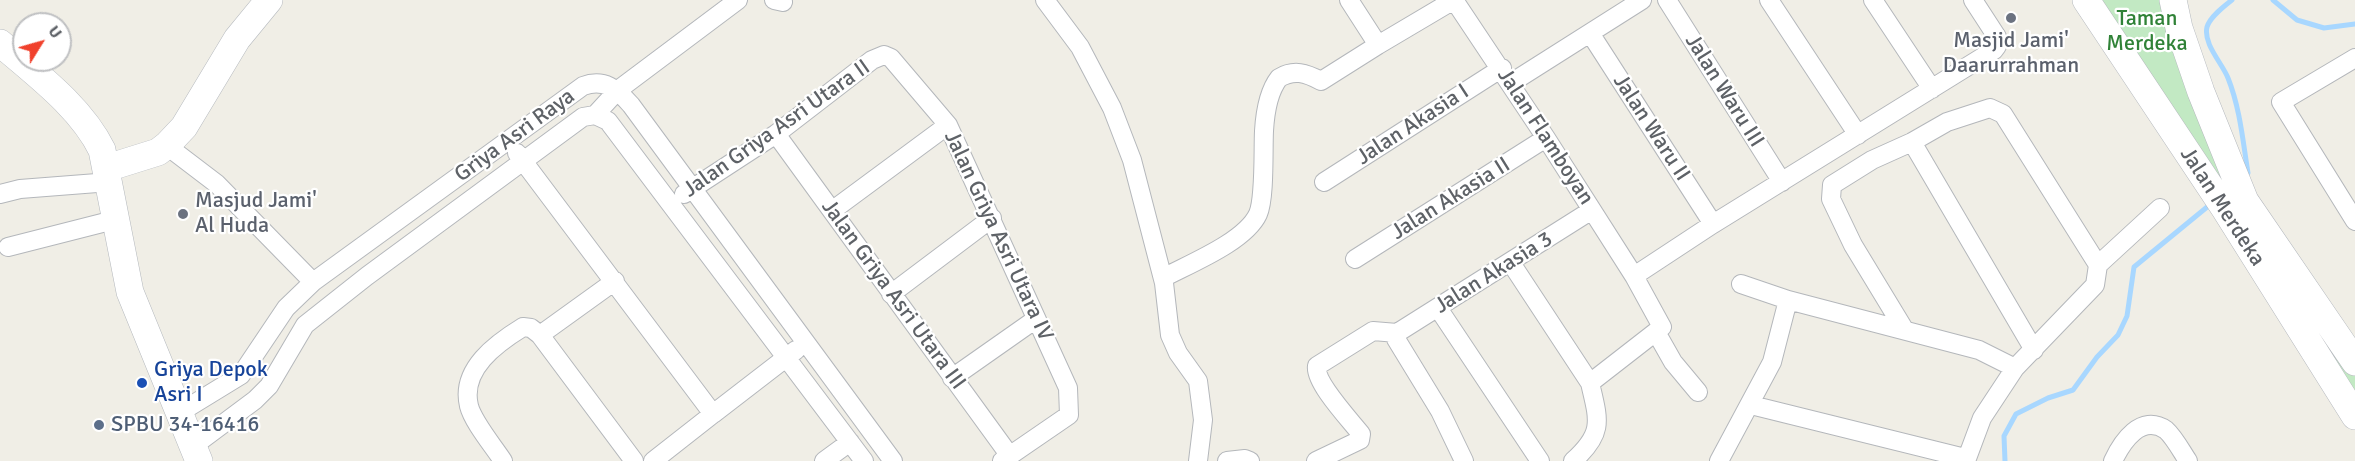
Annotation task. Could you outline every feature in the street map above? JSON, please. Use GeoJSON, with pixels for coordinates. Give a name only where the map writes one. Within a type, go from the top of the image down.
{"type":"FeatureCollection","features":[{"type":"Feature","properties":{"kind":"street"},"geometry":{"type":"LineString","coordinates":[[0,194],[106,167],[162,149],[179,139],[237,39],[269,0]]}},
{"type":"Feature","properties":{"kind":"street"},"geometry":{"type":"LineString","coordinates":[[596,115],[618,90],[738,0]]}},
{"type":"Feature","properties":{"kind":"street"},"geometry":{"type":"LineString","coordinates":[[1045,0],[1080,47],[1112,108],[1132,160],[1162,278],[1170,335],[1178,353],[1198,381],[1200,389],[1203,420],[1198,461]]}},
{"type":"Feature","properties":{"kind":"street"},"geometry":{"type":"LineString","coordinates":[[1349,0],[1378,45]]}},
{"type":"Feature","properties":{"kind":"street"},"geometry":{"type":"LineString","coordinates":[[1162,278],[1228,243],[1245,230],[1258,213],[1265,117],[1279,78],[1295,72],[1310,75],[1321,81],[1454,0]]}},
{"type":"Feature","properties":{"kind":"street","name":"Jalan Flamboyan"},"geometry":{"type":"LineString","coordinates":[[1454,0],[1506,76],[1634,276],[1662,323],[1662,327],[1656,332]]}},
{"type":"Feature","properties":{"kind":"street","name":"Jalan Akasia I"},"geometry":{"type":"LineString","coordinates":[[1324,182],[1506,76],[1590,33],[1642,0]]}},
{"type":"Feature","properties":{"kind":"street","name":"Jalan Waru III"},"geometry":{"type":"LineString","coordinates":[[1667,0],[1782,182]]}},
{"type":"Feature","properties":{"kind":"street"},"geometry":{"type":"LineString","coordinates":[[1769,0],[1858,135]]}},
{"type":"Feature","properties":{"kind":"street"},"geometry":{"type":"LineString","coordinates":[[1873,0],[1932,89]]}},
{"type":"Feature","properties":{"kind":"street"},"geometry":{"type":"LineString","coordinates":[[1634,276],[1713,224],[1994,50],[1997,46],[1997,37],[1973,0]]}},
{"type":"Feature","properties":{"kind":"street","name":"Jalan Merdeka"},"geometry":{"type":"LineString","coordinates":[[2086,0],[2206,183],[2235,205],[2355,362]]}},
{"type":"Feature","properties":{"kind":"street","name":"Jalan Merdeka"},"geometry":{"type":"LineString","coordinates":[[2173,0],[2186,50],[2231,169],[2235,205],[2355,416]]}},
{"type":"Feature","properties":{"kind":"street","name":"Jalan Waru II"},"geometry":{"type":"LineString","coordinates":[[1590,33],[1713,224]]}},
{"type":"Feature","properties":{"kind":"street"},"geometry":{"type":"LineString","coordinates":[[0,43],[76,114],[106,167],[114,220],[130,292],[196,454]]}},
{"type":"Feature","properties":{"kind":"street","name":"Jalan Griya Asri Utara IV"},"geometry":{"type":"LineString","coordinates":[[884,55],[898,65],[948,125],[1068,388],[1071,403],[1069,415],[1006,458]]}},
{"type":"Feature","properties":{"kind":"street","name":"Jalan Griya Asri Utara II"},"geometry":{"type":"LineString","coordinates":[[670,204],[776,134],[872,60],[884,55]]}},
{"type":"Feature","properties":{"kind":"street"},"geometry":{"type":"LineString","coordinates":[[2353,64],[2281,102],[2355,221]]}},
{"type":"Feature","properties":{"kind":"street","name":"Griya Asri Raya"},"geometry":{"type":"LineString","coordinates":[[179,413],[241,375],[286,308],[313,282],[509,142],[583,86],[602,82],[618,90]]}},
{"type":"Feature","properties":{"kind":"street"},"geometry":{"type":"LineString","coordinates":[[618,90],[893,461]]}},
{"type":"Feature","properties":{"kind":"street"},"geometry":{"type":"LineString","coordinates":[[1904,329],[1853,245],[1829,191],[1832,185],[1872,160],[1912,142],[1947,122],[1990,108],[2002,114],[2098,265]]}},
{"type":"Feature","properties":{"kind":"street","name":"Griya Asri Raya"},"geometry":{"type":"LineString","coordinates":[[196,454],[269,386],[305,325],[367,276],[583,117],[596,115],[608,121],[864,461]]}},
{"type":"Feature","properties":{"kind":"street"},"geometry":{"type":"LineString","coordinates":[[833,210],[948,125]]}},
{"type":"Feature","properties":{"kind":"street","name":"Jalan Griya Asri Utara III"},"geometry":{"type":"LineString","coordinates":[[776,134],[833,210],[1006,458]]}},
{"type":"Feature","properties":{"kind":"street","name":"Jalan Akasia II"},"geometry":{"type":"LineString","coordinates":[[1355,259],[1546,138]]}},
{"type":"Feature","properties":{"kind":"street"},"geometry":{"type":"LineString","coordinates":[[179,139],[217,184],[313,282]]}},
{"type":"Feature","properties":{"kind":"street"},"geometry":{"type":"LineString","coordinates":[[509,142],[713,414]]}},
{"type":"Feature","properties":{"kind":"street"},"geometry":{"type":"LineString","coordinates":[[1912,142],[2034,350]]}},
{"type":"Feature","properties":{"kind":"street"},"geometry":{"type":"LineString","coordinates":[[1751,405],[1965,460],[1982,418],[2015,368],[2095,285],[2098,265],[2160,208]]}},
{"type":"Feature","properties":{"kind":"street","name":"Jalan Akasia 3"},"geometry":{"type":"LineString","coordinates":[[1396,334],[1592,210]]}},
{"type":"Feature","properties":{"kind":"street"},"geometry":{"type":"LineString","coordinates":[[891,294],[992,218]]}},
{"type":"Feature","properties":{"kind":"street"},"geometry":{"type":"LineString","coordinates":[[8,247],[114,220]]}},
{"type":"Feature","properties":{"kind":"street"},"geometry":{"type":"LineString","coordinates":[[1511,262],[1590,384],[1599,419],[1590,446],[1574,461]]}},
{"type":"Feature","properties":{"kind":"street"},"geometry":{"type":"LineString","coordinates":[[540,335],[615,281]]}},
{"type":"Feature","properties":{"kind":"street"},"geometry":{"type":"LineString","coordinates":[[1741,284],[1788,300],[1979,350],[2015,368]]}},
{"type":"Feature","properties":{"kind":"street"},"geometry":{"type":"LineString","coordinates":[[1719,461],[1772,362],[1788,300]]}},
{"type":"Feature","properties":{"kind":"street"},"geometry":{"type":"LineString","coordinates":[[286,308],[305,325]]}},
{"type":"Feature","properties":{"kind":"street"},"geometry":{"type":"LineString","coordinates":[[1438,308],[1540,461]]}},
{"type":"Feature","properties":{"kind":"street"},"geometry":{"type":"LineString","coordinates":[[952,378],[1036,319]]}},
{"type":"Feature","properties":{"kind":"street"},"geometry":{"type":"LineString","coordinates":[[504,461],[469,407],[469,392],[472,378],[487,352],[523,327],[531,328],[540,335],[634,461]]}},
{"type":"Feature","properties":{"kind":"street"},"geometry":{"type":"LineString","coordinates":[[1316,461],[1360,440],[1361,434],[1316,374],[1317,366],[1372,330],[1396,334],[1440,411],[1464,461]]}},
{"type":"Feature","properties":{"kind":"street"},"geometry":{"type":"LineString","coordinates":[[1590,384],[1656,332],[1673,362],[1698,392]]}},
{"type":"Feature","properties":{"kind":"street"},"geometry":{"type":"LineString","coordinates":[[653,461],[805,343]]}},
{"type":"Feature","properties":{"kind":"street"},"geometry":{"type":"LineString","coordinates":[[2113,461],[2133,430],[2148,425],[2166,430],[2188,461]]}},
{"type":"Feature","properties":{"kind":"street"},"geometry":{"type":"LineString","coordinates":[[825,461],[850,442]]}},
{"type":"Feature","properties":{"kind":"street"},"geometry":{"type":"LineString","coordinates":[[1227,461],[1245,459],[1250,461]]}},
{"type":"Feature","properties":{"kind":"green space","name":"Taman Merdeka"},"geometry":{"type":"Polygon","coordinates":[[[2092,0],[2170,0],[2229,170],[2355,362],[2355,416],[2092,0]]]}},
{"type":"Feature","properties":{"kind":"waterway"},"geometry":{"type":"LineString","coordinates":[[2232,0],[2217,12],[2207,27],[2207,33],[2210,47],[2228,78],[2235,101],[2248,173],[2245,176]]}},
{"type":"Feature","properties":{"kind":"waterway"},"geometry":{"type":"LineString","coordinates":[[2273,0],[2297,20],[2324,28],[2355,24]]}},
{"type":"Feature","properties":{"kind":"waterway"},"geometry":{"type":"LineString","coordinates":[[2005,461],[2004,436],[2016,414],[2048,398],[2073,390],[2097,357],[2118,335],[2127,316],[2134,267],[2212,203]]}},
{"type":"Feature","properties":{"kind":"place","name":"Masjid Jami' Daarurrahman"},"geometry":{"type":"Point","coordinates":[2011,18]}},
{"type":"Feature","properties":{"kind":"place","name":"Masjud Jami' Al Huda"},"geometry":{"type":"Point","coordinates":[183,214]}},
{"type":"Feature","properties":{"kind":"place","name":"Griya Depok Asri I"},"geometry":{"type":"Point","coordinates":[142,383]}},
{"type":"Feature","properties":{"kind":"place","name":"SPBU 34-16416"},"geometry":{"type":"Point","coordinates":[99,425]}}]}
